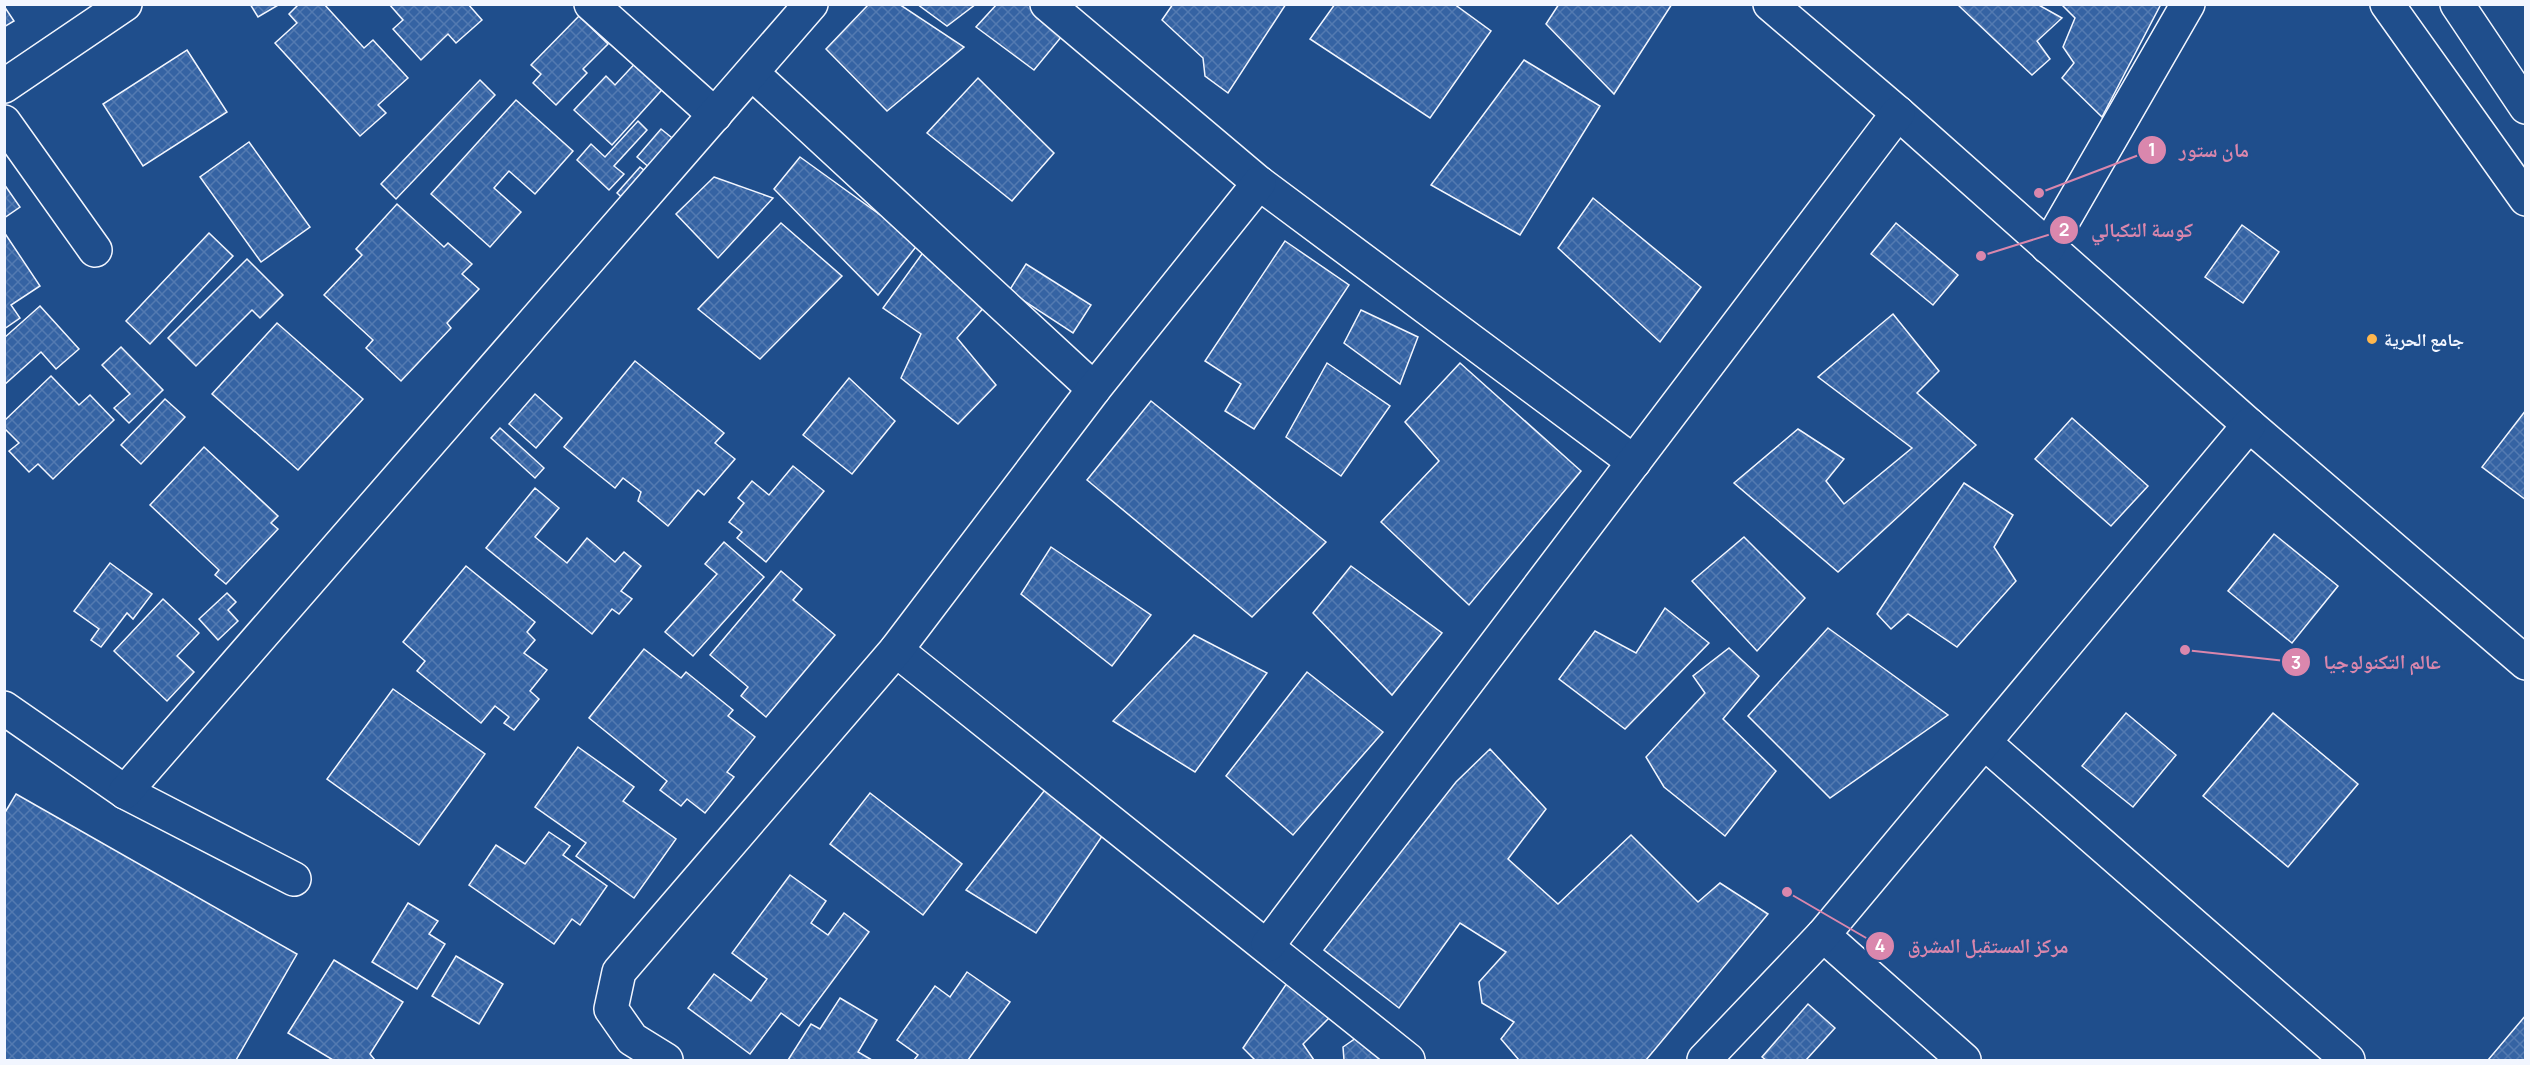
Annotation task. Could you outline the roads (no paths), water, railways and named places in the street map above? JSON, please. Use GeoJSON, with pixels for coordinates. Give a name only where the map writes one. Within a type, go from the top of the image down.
{"type":"FeatureCollection","features":[{"type":"Feature","properties":{"kind":"street"},"geometry":{"type":"LineString","coordinates":[[4,86],[125,4]]}},
{"type":"Feature","properties":{"kind":"street"},"geometry":{"type":"LineString","coordinates":[[591,4],[715,115]]}},
{"type":"Feature","properties":{"kind":"street"},"geometry":{"type":"LineString","coordinates":[[125,792],[753,74],[811,4]]}},
{"type":"Feature","properties":{"kind":"street"},"geometry":{"type":"LineString","coordinates":[[1047,4],[1258,183],[1634,462]]}},
{"type":"Feature","properties":{"kind":"street"},"geometry":{"type":"LineString","coordinates":[[1770,4],[1898,113],[2250,425],[2526,663]]}},
{"type":"Feature","properties":{"kind":"street"},"geometry":{"type":"LineString","coordinates":[[2048,247],[2188,4]]}},
{"type":"Feature","properties":{"kind":"street"},"geometry":{"type":"LineString","coordinates":[[2387,4],[2526,199]]}},
{"type":"Feature","properties":{"kind":"street"},"geometry":{"type":"LineString","coordinates":[[2457,4],[2526,107]]}},
{"type":"Feature","properties":{"kind":"street"},"geometry":{"type":"LineString","coordinates":[[753,74],[1094,389]]}},
{"type":"Feature","properties":{"kind":"street"},"geometry":{"type":"LineString","coordinates":[[1268,945],[1898,113]]}},
{"type":"Feature","properties":{"kind":"street"},"geometry":{"type":"LineString","coordinates":[[4,122],[95,250]]}},
{"type":"Feature","properties":{"kind":"street"},"geometry":{"type":"LineString","coordinates":[[666,1060],[632,1039],[610,1009],[619,972],[896,650],[1094,389],[1258,183]]}},
{"type":"Feature","properties":{"kind":"street"},"geometry":{"type":"LineString","coordinates":[[1704,1060],[1823,935],[2250,425]]}},
{"type":"Feature","properties":{"kind":"street"},"geometry":{"type":"LineString","coordinates":[[896,650],[1268,945],[1408,1060]]}},
{"type":"Feature","properties":{"kind":"street"},"geometry":{"type":"LineString","coordinates":[[4,708],[125,792],[294,879]]}},
{"type":"Feature","properties":{"kind":"street"},"geometry":{"type":"LineString","coordinates":[[1985,743],[2348,1060]]}},
{"type":"Feature","properties":{"kind":"street"},"geometry":{"type":"LineString","coordinates":[[1823,935],[1964,1060]]}},
{"type":"Feature","properties":{"kind":"place","name":"مان ستور"},"geometry":{"type":"Point","coordinates":[2039,193]}},
{"type":"Feature","properties":{"kind":"place","name":"كوسة التكبالي"},"geometry":{"type":"Point","coordinates":[1981,256]}},
{"type":"Feature","properties":{"kind":"place","name":"جامع الحرية"},"geometry":{"type":"Point","coordinates":[2372,339]}},
{"type":"Feature","properties":{"kind":"place","name":"عالم التكنولوجيا"},"geometry":{"type":"Point","coordinates":[2185,650]}},
{"type":"Feature","properties":{"kind":"place","name":"مركز المستقبل المشرق"},"geometry":{"type":"Point","coordinates":[1787,892]}}]}
